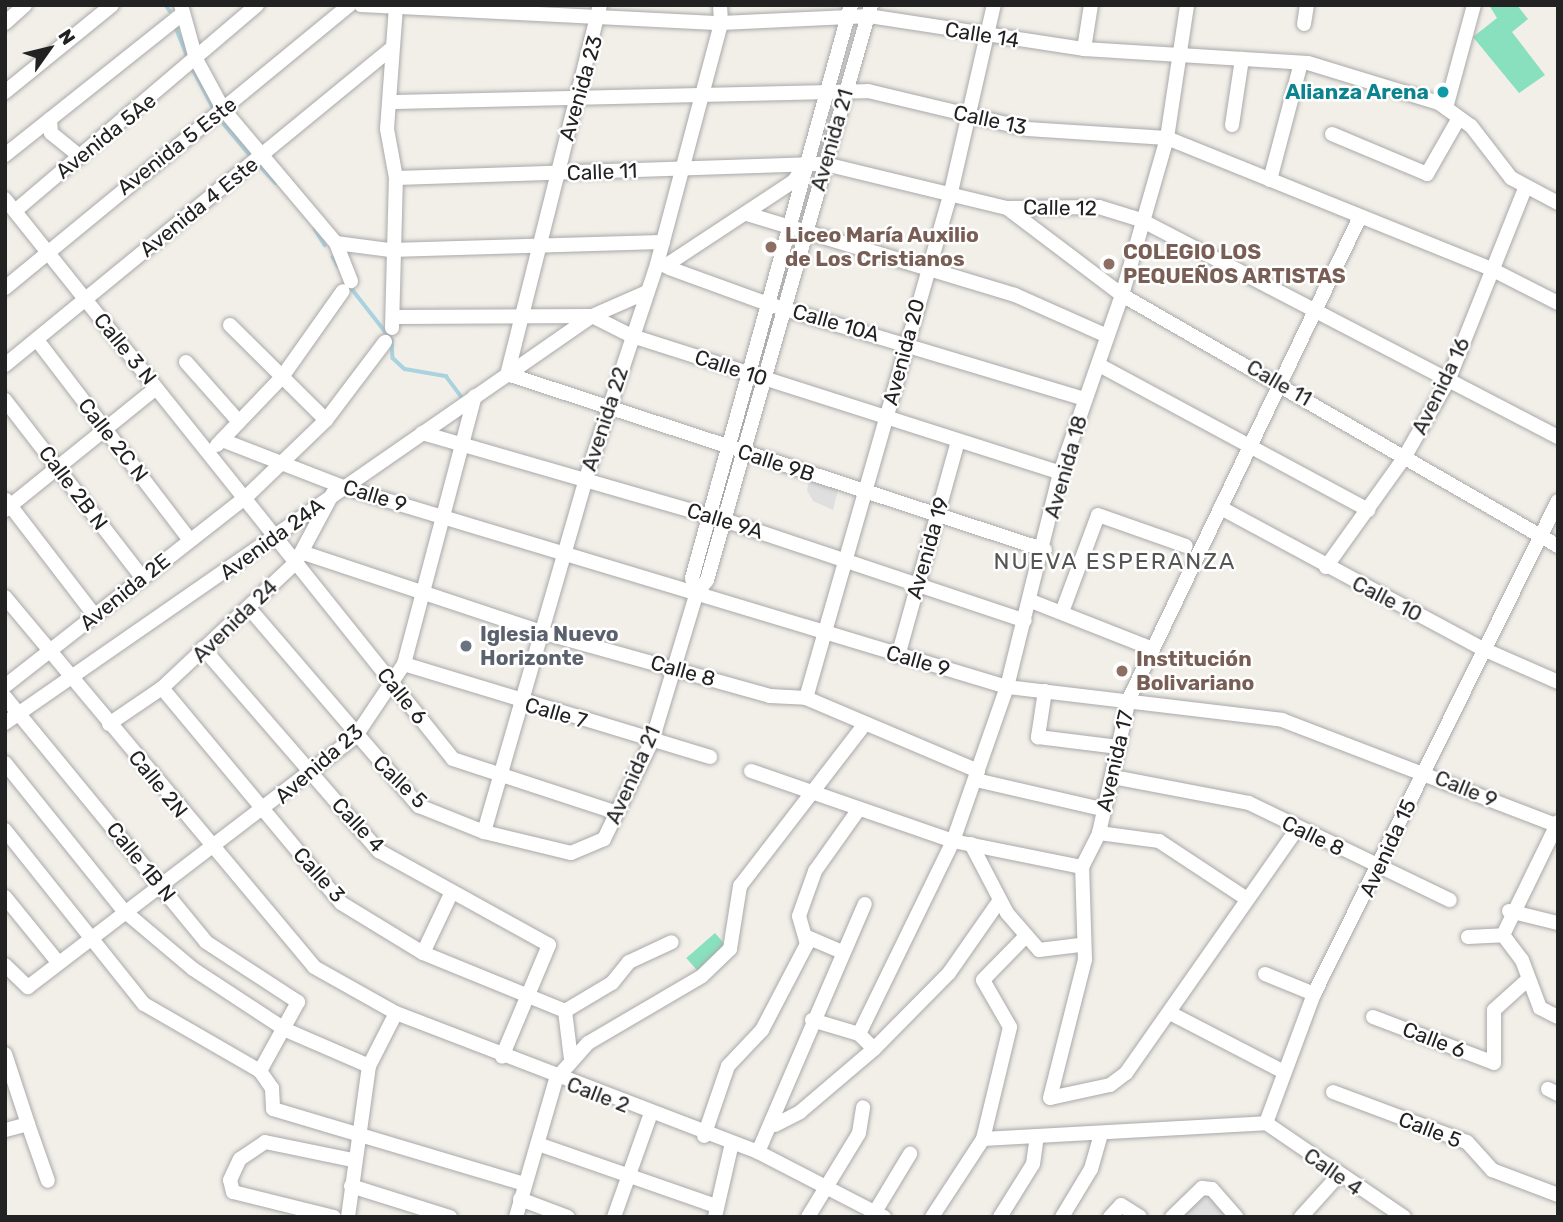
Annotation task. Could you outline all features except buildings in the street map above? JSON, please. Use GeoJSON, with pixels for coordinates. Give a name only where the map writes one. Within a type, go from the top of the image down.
{"type":"FeatureCollection","features":[{"type":"Feature","properties":{"kind":"street"},"geometry":{"type":"LineString","coordinates":[[5,23],[25,5]]}},
{"type":"Feature","properties":{"kind":"street"},"geometry":{"type":"LineString","coordinates":[[5,93],[112,5]]}},
{"type":"Feature","properties":{"kind":"street","name":"Avenida 5Ae"},"geometry":{"type":"LineString","coordinates":[[15,211],[257,5]]}},
{"type":"Feature","properties":{"kind":"street","name":"Avenida 5 Este"},"geometry":{"type":"LineString","coordinates":[[5,288],[350,5]]}},
{"type":"Feature","properties":{"kind":"street","name":"Calle 14"},"geometry":{"type":"LineString","coordinates":[[361,5],[601,13],[721,23],[869,10],[989,36],[1084,49],[1301,62],[1446,108],[1459,118],[1525,188],[1558,203]]}},
{"type":"Feature","properties":{"kind":"street","name":"Avenida 22"},"geometry":{"type":"LineString","coordinates":[[484,832],[607,407],[647,292],[663,266],[663,242],[721,23],[720,5]]}},
{"type":"Feature","properties":{"kind":"street","name":"Avenida 20"},"geometry":{"type":"LineString","coordinates":[[806,698],[842,559],[887,418],[927,266],[951,192],[994,5]]}},
{"type":"Feature","properties":{"kind":"street"},"geometry":{"type":"LineString","coordinates":[[1084,49],[1091,5]]}},
{"type":"Feature","properties":{"kind":"street","name":"Avenida 18"},"geometry":{"type":"LineString","coordinates":[[859,1034],[953,841],[1007,687],[1045,550],[1059,473],[1122,295],[1141,220],[1167,138],[1184,56],[1187,5]]}},
{"type":"Feature","properties":{"kind":"street"},"geometry":{"type":"LineString","coordinates":[[1304,24],[1307,5]]}},
{"type":"Feature","properties":{"kind":"street"},"geometry":{"type":"LineString","coordinates":[[1446,108],[1474,5]]}},
{"type":"Feature","properties":{"kind":"street"},"geometry":{"type":"LineString","coordinates":[[390,250],[396,178],[387,129],[396,8]]}},
{"type":"Feature","properties":{"kind":"street"},"geometry":{"type":"LineString","coordinates":[[5,155],[182,10],[196,59],[223,109],[336,243],[347,286],[282,377],[209,454]]}},
{"type":"Feature","properties":{"kind":"street","name":"Avenida 21"},"geometry":{"type":"LineString","coordinates":[[571,853],[604,839],[614,812],[652,741],[696,595],[708,580],[717,517],[756,376],[776,306],[806,229],[869,10]]}},
{"type":"Feature","properties":{"kind":"street","name":"Avenida 21"},"geometry":{"type":"LineString","coordinates":[[776,306],[790,225],[805,165],[850,11]]}},
{"type":"Feature","properties":{"kind":"street","name":"Avenida 23"},"geometry":{"type":"LineString","coordinates":[[508,374],[518,318],[556,174],[581,96],[601,13]]}},
{"type":"Feature","properties":{"kind":"street","name":"Avenida 4 Este"},"geometry":{"type":"LineString","coordinates":[[5,365],[391,48]]}},
{"type":"Feature","properties":{"kind":"street"},"geometry":{"type":"LineString","coordinates":[[1232,125],[1242,59]]}},
{"type":"Feature","properties":{"kind":"street"},"geometry":{"type":"LineString","coordinates":[[1270,180],[1301,62]]}},
{"type":"Feature","properties":{"kind":"street","name":"Calle 13"},"geometry":{"type":"LineString","coordinates":[[391,102],[827,91],[891,94],[970,118],[1027,129],[1167,138],[1359,219],[1493,270],[1558,303]]}},
{"type":"Feature","properties":{"kind":"street"},"geometry":{"type":"LineString","coordinates":[[1332,134],[1427,174],[1459,118]]}},
{"type":"Feature","properties":{"kind":"street"},"geometry":{"type":"LineString","coordinates":[[50,119],[51,133],[81,157]]}},
{"type":"Feature","properties":{"kind":"street","name":"Calle 12"},"geometry":{"type":"LineString","coordinates":[[805,165],[825,164],[951,192],[1007,208],[1099,207],[1141,220],[1558,437]]}},
{"type":"Feature","properties":{"kind":"street"},"geometry":{"type":"LineString","coordinates":[[663,266],[747,214],[805,165]]}},
{"type":"Feature","properties":{"kind":"street","name":"Calle 11"},"geometry":{"type":"LineString","coordinates":[[396,178],[805,165]]}},
{"type":"Feature","properties":{"kind":"street","name":"Avenida 16"},"geometry":{"type":"LineString","coordinates":[[1326,568],[1404,458],[1448,381],[1525,188]]}},
{"type":"Feature","properties":{"kind":"street","name":"Calle 3 N"},"geometry":{"type":"LineString","coordinates":[[5,199],[245,498]]}},
{"type":"Feature","properties":{"kind":"street","name":"Calle 11"},"geometry":{"type":"LineString","coordinates":[[1007,208],[1122,295],[1281,383],[1404,458],[1558,546]]}},
{"type":"Feature","properties":{"kind":"street"},"geometry":{"type":"LineString","coordinates":[[747,214],[806,229],[1015,295],[1107,337]]}},
{"type":"Feature","properties":{"kind":"street","name":"Avenida 17"},"geometry":{"type":"LineString","coordinates":[[1170,1013],[1126,1073],[1110,1085],[1054,1100],[1048,1092],[1085,960],[1080,945],[1082,867],[1099,833],[1102,809],[1113,777],[1129,699],[1359,219]]}},
{"type":"Feature","properties":{"kind":"street"},"geometry":{"type":"LineString","coordinates":[[336,243],[390,250],[663,242]]}},
{"type":"Feature","properties":{"kind":"street","name":"Calle 10"},"geometry":{"type":"LineString","coordinates":[[390,250],[394,322],[592,316],[632,336],[1059,473]]}},
{"type":"Feature","properties":{"kind":"street","name":"Calle 10A"},"geometry":{"type":"LineString","coordinates":[[663,266],[776,306],[907,343],[1086,399]]}},
{"type":"Feature","properties":{"kind":"street","name":"Avenida 24A"},"geometry":{"type":"LineString","coordinates":[[5,723],[68,674],[275,537],[338,490],[592,316],[647,292]]}},
{"type":"Feature","properties":{"kind":"street"},"geometry":{"type":"LineString","coordinates":[[230,326],[326,420]]}},
{"type":"Feature","properties":{"kind":"street","name":"Calle 2C N"},"geometry":{"type":"LineString","coordinates":[[37,340],[190,540]]}},
{"type":"Feature","properties":{"kind":"street"},"geometry":{"type":"LineString","coordinates":[[245,498],[326,420],[385,342]]}},
{"type":"Feature","properties":{"kind":"street"},"geometry":{"type":"LineString","coordinates":[[186,362],[239,422]]}},
{"type":"Feature","properties":{"kind":"street"},"geometry":{"type":"LineString","coordinates":[[1099,365],[1251,444],[1368,510]]}},
{"type":"Feature","properties":{"kind":"street","name":"Calle 9B"},"geometry":{"type":"LineString","coordinates":[[508,374],[1045,550]]}},
{"type":"Feature","properties":{"kind":"street"},"geometry":{"type":"LineString","coordinates":[[95,616],[7,505],[58,468],[156,388]]}},
{"type":"Feature","properties":{"kind":"street","name":"Avenida 23"},"geometry":{"type":"LineString","coordinates":[[5,965],[28,987],[123,910],[264,812],[355,737],[394,686],[404,664],[446,518],[475,396]]}},
{"type":"Feature","properties":{"kind":"street","name":"Calle 2B N"},"geometry":{"type":"LineString","coordinates":[[5,400],[141,576]]}},
{"type":"Feature","properties":{"kind":"street","name":"Calle 9A"},"geometry":{"type":"LineString","coordinates":[[422,433],[717,517],[1025,621]]}},
{"type":"Feature","properties":{"kind":"street","name":"Calle 9"},"geometry":{"type":"LineString","coordinates":[[222,440],[338,490],[446,518],[1007,687],[1129,699],[1282,720],[1423,771],[1557,825]]}},
{"type":"Feature","properties":{"kind":"street","name":"Avenida 19"},"geometry":{"type":"LineString","coordinates":[[898,656],[958,441]]}},
{"type":"Feature","properties":{"kind":"street","name":"Avenida 24"},"geometry":{"type":"LineString","coordinates":[[110,724],[162,688],[300,558],[338,490]]}},
{"type":"Feature","properties":{"kind":"street","name":"Avenida 2E"},"geometry":{"type":"LineString","coordinates":[[5,686],[95,616],[141,576],[245,498]]}},
{"type":"Feature","properties":{"kind":"street","name":"Calle 6"},"geometry":{"type":"LineString","coordinates":[[245,498],[275,537],[300,558],[394,686],[453,759],[614,812]]}},
{"type":"Feature","properties":{"kind":"street","name":"Avenida 15"},"geometry":{"type":"LineString","coordinates":[[1266,1123],[1280,1070],[1314,994],[1381,869],[1423,771],[1558,501]]}},
{"type":"Feature","properties":{"kind":"street","name":"Calle 10"},"geometry":{"type":"LineString","coordinates":[[1221,508],[1326,568],[1483,649],[1558,682]]}},
{"type":"Feature","properties":{"kind":"street"},"geometry":{"type":"LineString","coordinates":[[1062,612],[1098,515],[1186,546]]}},
{"type":"Feature","properties":{"kind":"street","name":"Calle 8"},"geometry":{"type":"LineString","coordinates":[[300,558],[541,632],[770,696],[806,698],[977,775],[1102,809]]}},
{"type":"Feature","properties":{"kind":"street","name":"Calle 2N"},"geometry":{"type":"LineString","coordinates":[[5,597],[213,850],[314,967]]}},
{"type":"Feature","properties":{"kind":"street"},"geometry":{"type":"LineString","coordinates":[[1031,601],[1153,649]]}},
{"type":"Feature","properties":{"kind":"street","name":"Calle 5"},"geometry":{"type":"LineString","coordinates":[[249,608],[355,737],[419,806],[484,832],[571,853]]}},
{"type":"Feature","properties":{"kind":"street","name":"Calle 4"},"geometry":{"type":"LineString","coordinates":[[203,648],[379,851],[450,896],[543,939],[548,952],[528,998]]}},
{"type":"Feature","properties":{"kind":"street","name":"Calle 7"},"geometry":{"type":"LineString","coordinates":[[404,664],[522,703],[709,757]]}},
{"type":"Feature","properties":{"kind":"street","name":"Calle 3"},"geometry":{"type":"LineString","coordinates":[[162,688],[341,903],[423,953],[565,1012]]}},
{"type":"Feature","properties":{"kind":"street"},"geometry":{"type":"LineString","coordinates":[[1045,691],[1038,737],[1118,747]]}},
{"type":"Feature","properties":{"kind":"street","name":"Calle 1B N"},"geometry":{"type":"LineString","coordinates":[[5,697],[206,942],[298,1002],[286,1030]]}},
{"type":"Feature","properties":{"kind":"street"},"geometry":{"type":"LineString","coordinates":[[516,1217],[556,1079],[571,1059],[652,1002],[702,976],[730,949],[740,886],[864,725]]}},
{"type":"Feature","properties":{"kind":"street"},"geometry":{"type":"LineString","coordinates":[[5,763],[123,910],[193,969],[286,1030],[369,1066]]}},
{"type":"Feature","properties":{"kind":"street"},"geometry":{"type":"LineString","coordinates":[[751,771],[857,812],[953,841],[1082,867]]}},
{"type":"Feature","properties":{"kind":"street","name":"Calle 8"},"geometry":{"type":"LineString","coordinates":[[1113,777],[1171,793],[1202,792],[1249,803],[1297,829],[1450,900]]}},
{"type":"Feature","properties":{"kind":"street"},"geometry":{"type":"LineString","coordinates":[[1171,793],[1213,782]]}},
{"type":"Feature","properties":{"kind":"street"},"geometry":{"type":"LineString","coordinates":[[842,952],[807,937],[799,916],[816,872],[857,812]]}},
{"type":"Feature","properties":{"kind":"street"},"geometry":{"type":"LineString","coordinates":[[1503,935],[1509,911],[1557,825]]}},
{"type":"Feature","properties":{"kind":"street"},"geometry":{"type":"LineString","coordinates":[[1280,1070],[1170,1013],[1247,899],[1271,874],[1297,829]]}},
{"type":"Feature","properties":{"kind":"street"},"geometry":{"type":"LineString","coordinates":[[5,830],[144,1004],[260,1071],[272,1088],[273,1109],[524,1184]]}},
{"type":"Feature","properties":{"kind":"street"},"geometry":{"type":"LineString","coordinates":[[1099,833],[1159,841],[1247,899]]}},
{"type":"Feature","properties":{"kind":"street"},"geometry":{"type":"LineString","coordinates":[[971,844],[1000,900],[1039,950],[1080,945]]}},
{"type":"Feature","properties":{"kind":"street"},"geometry":{"type":"LineString","coordinates":[[423,953],[450,896]]}},
{"type":"Feature","properties":{"kind":"street"},"geometry":{"type":"LineString","coordinates":[[5,897],[57,961]]}},
{"type":"Feature","properties":{"kind":"street"},"geometry":{"type":"LineString","coordinates":[[775,1125],[794,1117],[874,1049],[948,974],[1000,900]]}},
{"type":"Feature","properties":{"kind":"street"},"geometry":{"type":"LineString","coordinates":[[758,1153],[775,1125],[775,1102],[865,904]]}},
{"type":"Feature","properties":{"kind":"street"},"geometry":{"type":"LineString","coordinates":[[1509,911],[1558,923]]}},
{"type":"Feature","properties":{"kind":"street"},"geometry":{"type":"LineString","coordinates":[[1468,937],[1503,935]]}},
{"type":"Feature","properties":{"kind":"street"},"geometry":{"type":"LineString","coordinates":[[1503,935],[1522,960],[1525,982],[1552,1015]]}},
{"type":"Feature","properties":{"kind":"street"},"geometry":{"type":"LineString","coordinates":[[932,1217],[984,1139],[1010,1027],[983,980],[1026,936]]}},
{"type":"Feature","properties":{"kind":"street"},"geometry":{"type":"LineString","coordinates":[[704,1136],[728,1066],[762,1030],[807,937]]}},
{"type":"Feature","properties":{"kind":"street"},"geometry":{"type":"LineString","coordinates":[[571,1059],[565,1012],[612,983],[629,962],[673,942]]}},
{"type":"Feature","properties":{"kind":"street","name":"Calle 2"},"geometry":{"type":"LineString","coordinates":[[314,967],[396,1013],[650,1116],[731,1147],[758,1153],[826,1185],[877,1215]]}},
{"type":"Feature","properties":{"kind":"street"},"geometry":{"type":"LineString","coordinates":[[1265,974],[1314,994]]}},
{"type":"Feature","properties":{"kind":"street","name":"Calle 6"},"geometry":{"type":"LineString","coordinates":[[1373,1017],[1494,1063],[1494,1010],[1525,982]]}},
{"type":"Feature","properties":{"kind":"street"},"geometry":{"type":"LineString","coordinates":[[502,1057],[528,998]]}},
{"type":"Feature","properties":{"kind":"street"},"geometry":{"type":"LineString","coordinates":[[348,1217],[357,1132],[369,1066],[396,1013]]}},
{"type":"Feature","properties":{"kind":"street"},"geometry":{"type":"LineString","coordinates":[[812,1020],[859,1034],[874,1049]]}},
{"type":"Feature","properties":{"kind":"street"},"geometry":{"type":"LineString","coordinates":[[260,1071],[286,1030]]}},
{"type":"Feature","properties":{"kind":"street"},"geometry":{"type":"LineString","coordinates":[[5,1054],[48,1181]]}},
{"type":"Feature","properties":{"kind":"street","name":"Calle 5"},"geometry":{"type":"LineString","coordinates":[[1333,1092],[1467,1142],[1492,1170],[1558,1195]]}},
{"type":"Feature","properties":{"kind":"street"},"geometry":{"type":"LineString","coordinates":[[808,1217],[859,1133],[863,1107]]}},
{"type":"Feature","properties":{"kind":"street"},"geometry":{"type":"LineString","coordinates":[[614,1217],[626,1175],[650,1116]]}},
{"type":"Feature","properties":{"kind":"street"},"geometry":{"type":"LineString","coordinates":[[984,1139],[1266,1123]]}},
{"type":"Feature","properties":{"kind":"street","name":"Calle 4"},"geometry":{"type":"LineString","coordinates":[[1266,1123],[1337,1177],[1404,1217]]}},
{"type":"Feature","properties":{"kind":"street"},"geometry":{"type":"LineString","coordinates":[[5,1130],[28,1124]]}},
{"type":"Feature","properties":{"kind":"street"},"geometry":{"type":"LineString","coordinates":[[1062,1217],[1091,1169],[1101,1133]]}},
{"type":"Feature","properties":{"kind":"street"},"geometry":{"type":"LineString","coordinates":[[1000,1217],[1033,1164],[1037,1137]]}},
{"type":"Feature","properties":{"kind":"street"},"geometry":{"type":"LineString","coordinates":[[334,1217],[233,1192],[230,1180],[240,1159],[265,1142],[354,1160]]}},
{"type":"Feature","properties":{"kind":"street"},"geometry":{"type":"LineString","coordinates":[[538,1144],[626,1175],[716,1212],[731,1147]]}},
{"type":"Feature","properties":{"kind":"street"},"geometry":{"type":"LineString","coordinates":[[877,1215],[910,1154]]}},
{"type":"Feature","properties":{"kind":"street"},"geometry":{"type":"LineString","coordinates":[[1301,1217],[1337,1177]]}},
{"type":"Feature","properties":{"kind":"street"},"geometry":{"type":"LineString","coordinates":[[351,1186],[450,1217]]}},
{"type":"Feature","properties":{"kind":"street"},"geometry":{"type":"LineString","coordinates":[[1172,1217],[1202,1188],[1212,1189],[1236,1217]]}},
{"type":"Feature","properties":{"kind":"street"},"geometry":{"type":"LineString","coordinates":[[520,1199],[568,1217]]}},
{"type":"Feature","properties":{"kind":"street"},"geometry":{"type":"LineString","coordinates":[[1369,1217],[1378,1203]]}},
{"type":"Feature","properties":{"kind":"street"},"geometry":{"type":"LineString","coordinates":[[1113,1212],[1140,1217]]}},
{"type":"Feature","properties":{"kind":"shaded area"},"geometry":{"type":"Polygon","coordinates":[[[810,478],[839,486],[833,510],[813,501],[807,490],[810,478]]]}},
{"type":"Feature","properties":{"kind":"shaded area"},"geometry":{"type":"Polygon","coordinates":[[[1213,1191],[1233,1217],[1179,1217],[1194,1198],[1213,1191]]]}},
{"type":"Feature","properties":{"kind":"green space"},"geometry":{"type":"Polygon","coordinates":[[[1489,5],[1517,5],[1528,19],[1512,32],[1545,75],[1519,93],[1473,37],[1497,18],[1489,5]]]}},
{"type":"Feature","properties":{"kind":"green space"},"geometry":{"type":"Polygon","coordinates":[[[715,933],[728,948],[699,973],[686,958],[715,933]]]}},
{"type":"Feature","properties":{"kind":"waterway"},"geometry":{"type":"LineString","coordinates":[[166,5],[170,11]]}},
{"type":"Feature","properties":{"kind":"waterway"},"geometry":{"type":"LineString","coordinates":[[175,25],[188,57]]}},
{"type":"Feature","properties":{"kind":"waterway"},"geometry":{"type":"LineString","coordinates":[[194,71],[213,107]]}},
{"type":"Feature","properties":{"kind":"waterway"},"geometry":{"type":"LineString","coordinates":[[224,124],[250,155]]}},
{"type":"Feature","properties":{"kind":"waterway"},"geometry":{"type":"LineString","coordinates":[[260,166],[276,183]]}},
{"type":"Feature","properties":{"kind":"waterway"},"geometry":{"type":"LineString","coordinates":[[315,229],[325,245]]}},
{"type":"Feature","properties":{"kind":"waterway"},"geometry":{"type":"LineString","coordinates":[[333,257],[338,266]]}},
{"type":"Feature","properties":{"kind":"waterway"},"geometry":{"type":"LineString","coordinates":[[349,285],[392,340],[393,358],[405,369],[446,376],[465,401]]}},
{"type":"Feature","properties":{"kind":"place","name":"Alianza Arena"},"geometry":{"type":"Point","coordinates":[1443,92]}},
{"type":"Feature","properties":{"kind":"place","name":"Liceo María Auxilio de Los Cristianos"},"geometry":{"type":"Point","coordinates":[771,247]}},
{"type":"Feature","properties":{"kind":"place","name":"COLEGIO LOS PEQUEÑOS ARTISTAS"},"geometry":{"type":"Point","coordinates":[1109,264]}},
{"type":"Feature","properties":{"kind":"place","name":"Iglesia Nuevo Horizonte"},"geometry":{"type":"Point","coordinates":[466,646]}},
{"type":"Feature","properties":{"kind":"place","name":"Institución Bolivariano"},"geometry":{"type":"Point","coordinates":[1122,671]}},
{"type":"Feature","properties":{"kind":"district","name":"NUEVA ESPERANZA"},"geometry":{"type":"Point","coordinates":[1115,561]}}]}
